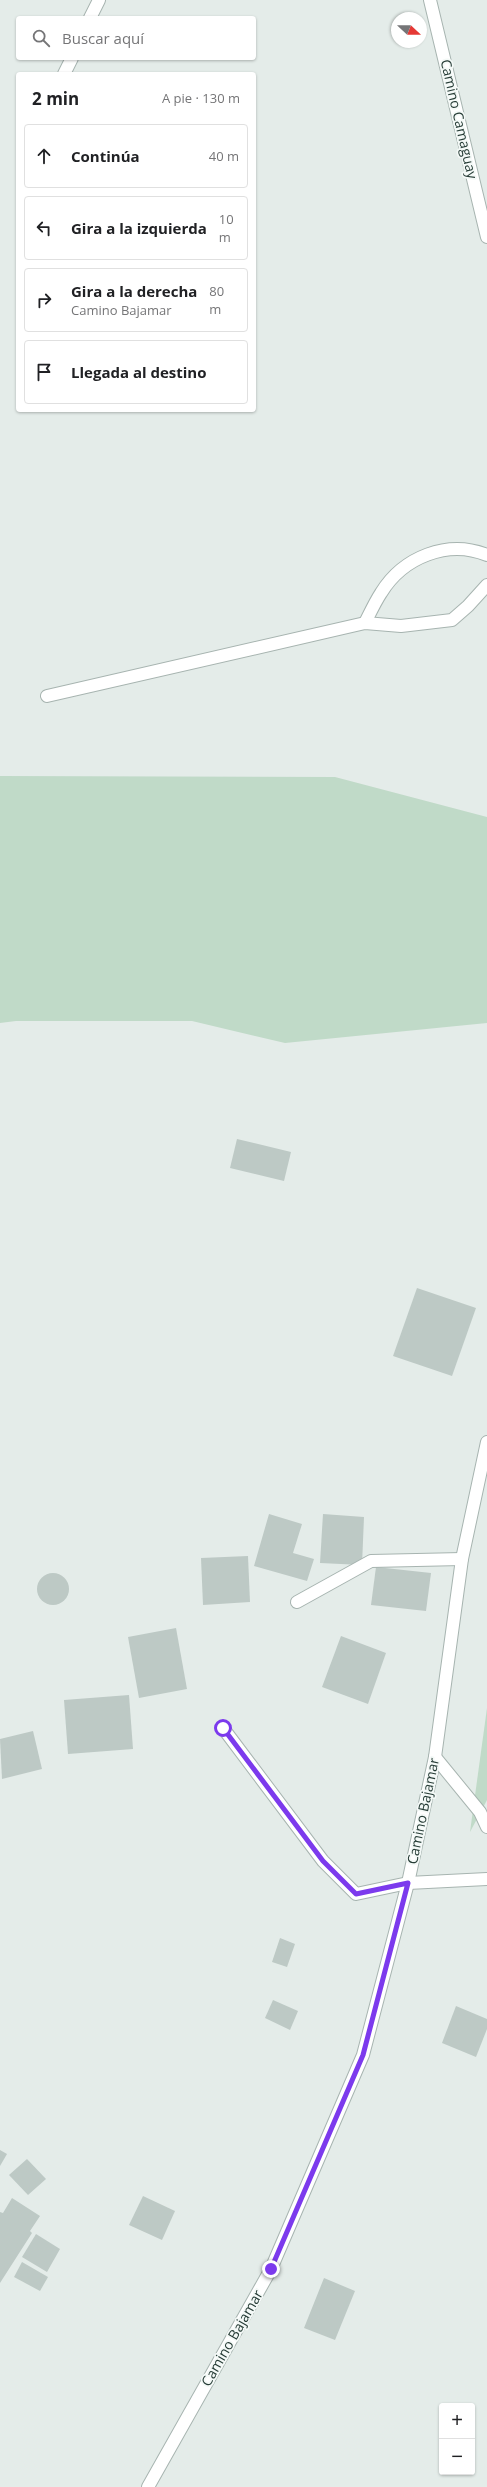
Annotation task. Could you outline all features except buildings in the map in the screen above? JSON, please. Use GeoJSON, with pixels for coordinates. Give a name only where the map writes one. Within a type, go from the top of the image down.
{"type":"FeatureCollection","features":[{"type":"Feature","properties":{"kind":"street"},"geometry":{"type":"LineString","coordinates":[[91,16],[99,0]]}},
{"type":"Feature","properties":{"kind":"street","name":"Camino Camaguay"},"geometry":{"type":"LineString","coordinates":[[430,0],[487,237]]}},
{"type":"Feature","properties":{"kind":"street"},"geometry":{"type":"LineString","coordinates":[[65,72],[71,60]]}},
{"type":"Feature","properties":{"kind":"street"},"geometry":{"type":"LineString","coordinates":[[365,623],[381,592],[397,575],[431,552],[452,548],[475,550],[487,555]]}},
{"type":"Feature","properties":{"kind":"street"},"geometry":{"type":"LineString","coordinates":[[47,696],[365,623],[401,626],[452,620],[487,586]]}},
{"type":"Feature","properties":{"kind":"street","name":"Camino Bajamar"},"geometry":{"type":"LineString","coordinates":[[148,2487],[271,2269],[363,2055],[408,1883],[435,1757],[462,1559],[487,1442]]}},
{"type":"Feature","properties":{"kind":"street"},"geometry":{"type":"LineString","coordinates":[[298,1602],[371,1561],[462,1559]]}},
{"type":"Feature","properties":{"kind":"street"},"geometry":{"type":"LineString","coordinates":[[223,1728],[323,1861],[356,1894],[408,1883],[487,1879]]}},
{"type":"Feature","properties":{"kind":"street"},"geometry":{"type":"LineString","coordinates":[[435,1757],[480,1812],[487,1827]]}},
{"type":"Feature","properties":{"kind":"green space"},"geometry":{"type":"Polygon","coordinates":[[[0,776],[335,777],[487,817],[487,1023],[285,1043],[192,1021],[16,1021],[0,1023],[0,776]]]}},
{"type":"Feature","properties":{"kind":"green space"},"geometry":{"type":"Polygon","coordinates":[[[487,1708],[487,1800],[470,1832],[487,1708]]]}},
{"type":"Feature","properties":{"kind":"route"},"geometry":{"type":"LineString","coordinates":[[223,1728],[323,1861],[356,1894],[408,1883],[363,2055],[271,2269]]}}]}
